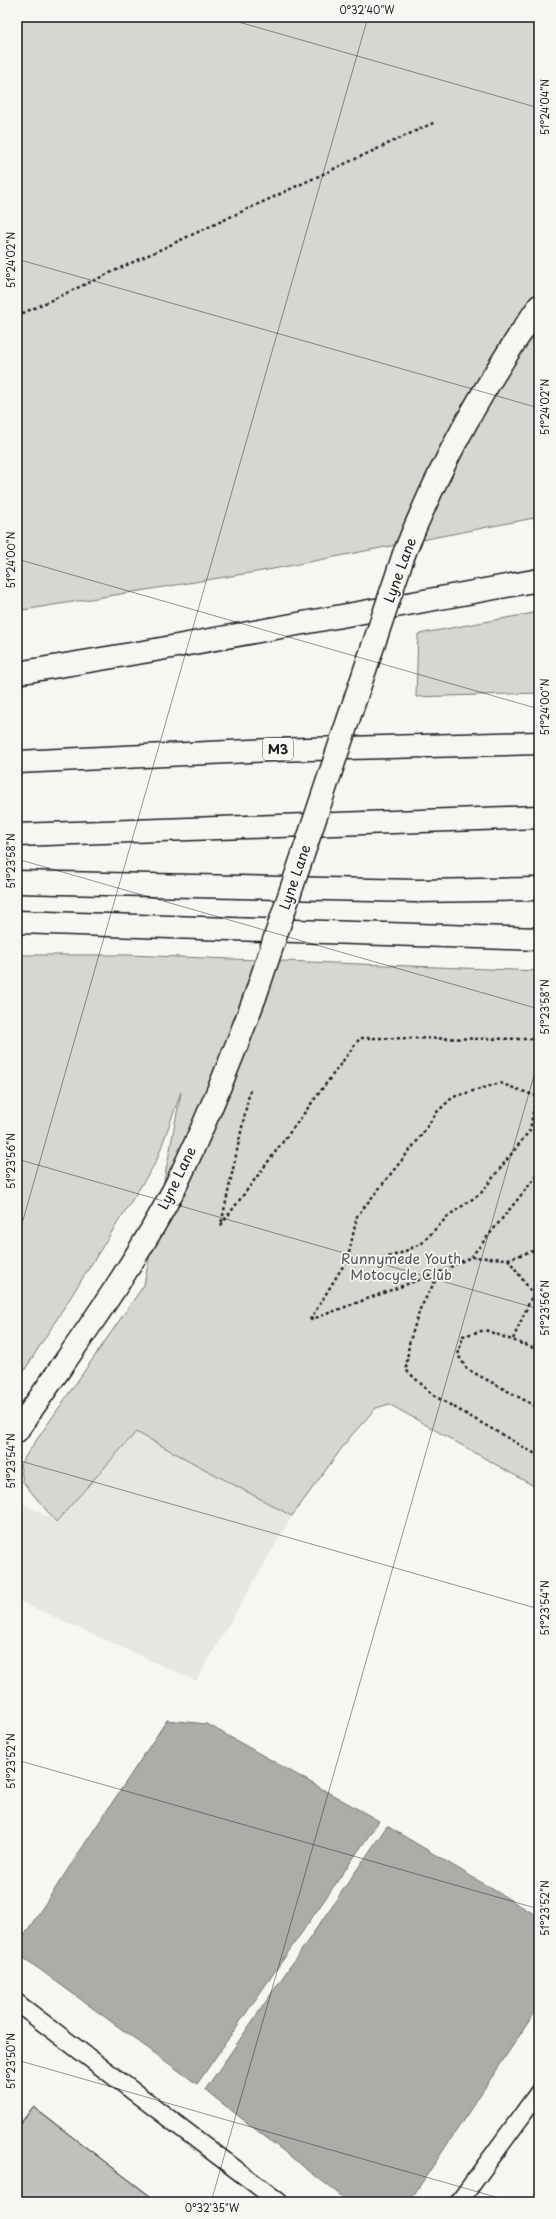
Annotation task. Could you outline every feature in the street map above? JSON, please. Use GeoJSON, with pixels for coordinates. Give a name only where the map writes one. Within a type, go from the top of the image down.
{"type":"FeatureCollection","features":[{"type":"Feature","properties":{"kind":"main road","name":"Lyne Lane"},"geometry":{"type":"LineString","coordinates":[[17,1431],[130,1264],[174,1187],[232,1059],[255,997],[404,554],[428,496],[462,428],[506,354],[539,306]]}},
{"type":"Feature","properties":{"kind":"main road"},"geometry":{"type":"LineString","coordinates":[[17,673],[155,650],[539,580]]}},
{"type":"Feature","properties":{"kind":"main road","name":"M3"},"geometry":{"type":"LineString","coordinates":[[17,762],[271,750],[539,743]]}},
{"type":"Feature","properties":{"kind":"main road"},"geometry":{"type":"LineString","coordinates":[[17,835],[539,817]]}},
{"type":"Feature","properties":{"kind":"main road"},"geometry":{"type":"LineString","coordinates":[[17,882],[408,891],[539,889]]}},
{"type":"Feature","properties":{"kind":"main road"},"geometry":{"type":"LineString","coordinates":[[17,922],[539,938]]}},
{"type":"Feature","properties":{"kind":"lane"},"geometry":{"type":"LineString","coordinates":[[17,2003],[279,2202]]}},
{"type":"Feature","properties":{"kind":"lane"},"geometry":{"type":"LineString","coordinates":[[459,2202],[539,2092]]}},
{"type":"Feature","properties":{"kind":"path"},"geometry":{"type":"LineString","coordinates":[[17,316],[435,122]]}},
{"type":"Feature","properties":{"kind":"path"},"geometry":{"type":"LineString","coordinates":[[232,1059],[252,1079],[221,1225],[360,1038],[539,1039]]}},
{"type":"Feature","properties":{"kind":"path"},"geometry":{"type":"LineString","coordinates":[[348,1258],[366,1262],[399,1254],[422,1243],[448,1216],[481,1193],[530,1130],[536,1096],[500,1083],[453,1097],[437,1112],[418,1140],[357,1216],[348,1258],[310,1320],[440,1272],[471,1258],[508,1259],[539,1249]]}},
{"type":"Feature","properties":{"kind":"path"},"geometry":{"type":"LineString","coordinates":[[471,1258],[539,1173]]}},
{"type":"Feature","properties":{"kind":"path"},"geometry":{"type":"LineString","coordinates":[[508,1259],[533,1294]]}},
{"type":"Feature","properties":{"kind":"path"},"geometry":{"type":"LineString","coordinates":[[440,1272],[420,1309],[409,1344],[406,1370],[433,1395],[539,1456]]}},
{"type":"Feature","properties":{"kind":"path"},"geometry":{"type":"LineString","coordinates":[[513,1339],[533,1294],[539,1292]]}},
{"type":"Feature","properties":{"kind":"path"},"geometry":{"type":"LineString","coordinates":[[539,1350],[486,1330],[463,1336],[458,1355],[467,1369],[539,1408]]}},
{"type":"Feature","properties":{"kind":"shaded area"},"geometry":{"type":"Polygon","coordinates":[[[136,1432],[292,1516],[196,1681],[17,1600],[17,1500],[57,1522],[136,1432]]]}},
{"type":"Feature","properties":{"kind":"shaded area"},"geometry":{"type":"Polygon","coordinates":[[[167,1720],[207,1724],[379,1821],[197,2084],[17,1953],[17,1946],[167,1720]]]}},
{"type":"Feature","properties":{"kind":"shaded area"},"geometry":{"type":"Polygon","coordinates":[[[387,1826],[539,1917],[539,2006],[409,2202],[349,2202],[205,2090],[387,1826]]]}},
{"type":"Feature","properties":{"kind":"green space"},"geometry":{"type":"Polygon","coordinates":[[[17,17],[539,17],[539,517],[268,570],[17,611],[17,17]]]}},
{"type":"Feature","properties":{"kind":"green space"},"geometry":{"type":"Polygon","coordinates":[[[539,612],[539,693],[416,697],[418,634],[539,612]]]}},
{"type":"Feature","properties":{"kind":"green space","name":"Runnymede Youth Motocycle Club"},"geometry":{"type":"Polygon","coordinates":[[[17,955],[128,955],[539,971],[539,1489],[389,1404],[376,1408],[350,1437],[292,1516],[136,1432],[56,1522],[23,1482],[20,1464],[144,1285],[181,1092],[156,1162],[17,1382],[17,955]]]}},
{"type":"Feature","properties":{"kind":"building"},"geometry":{"type":"Polygon","coordinates":[[[33,2107],[158,2202],[17,2202],[17,2128],[33,2107]]]}}]}
